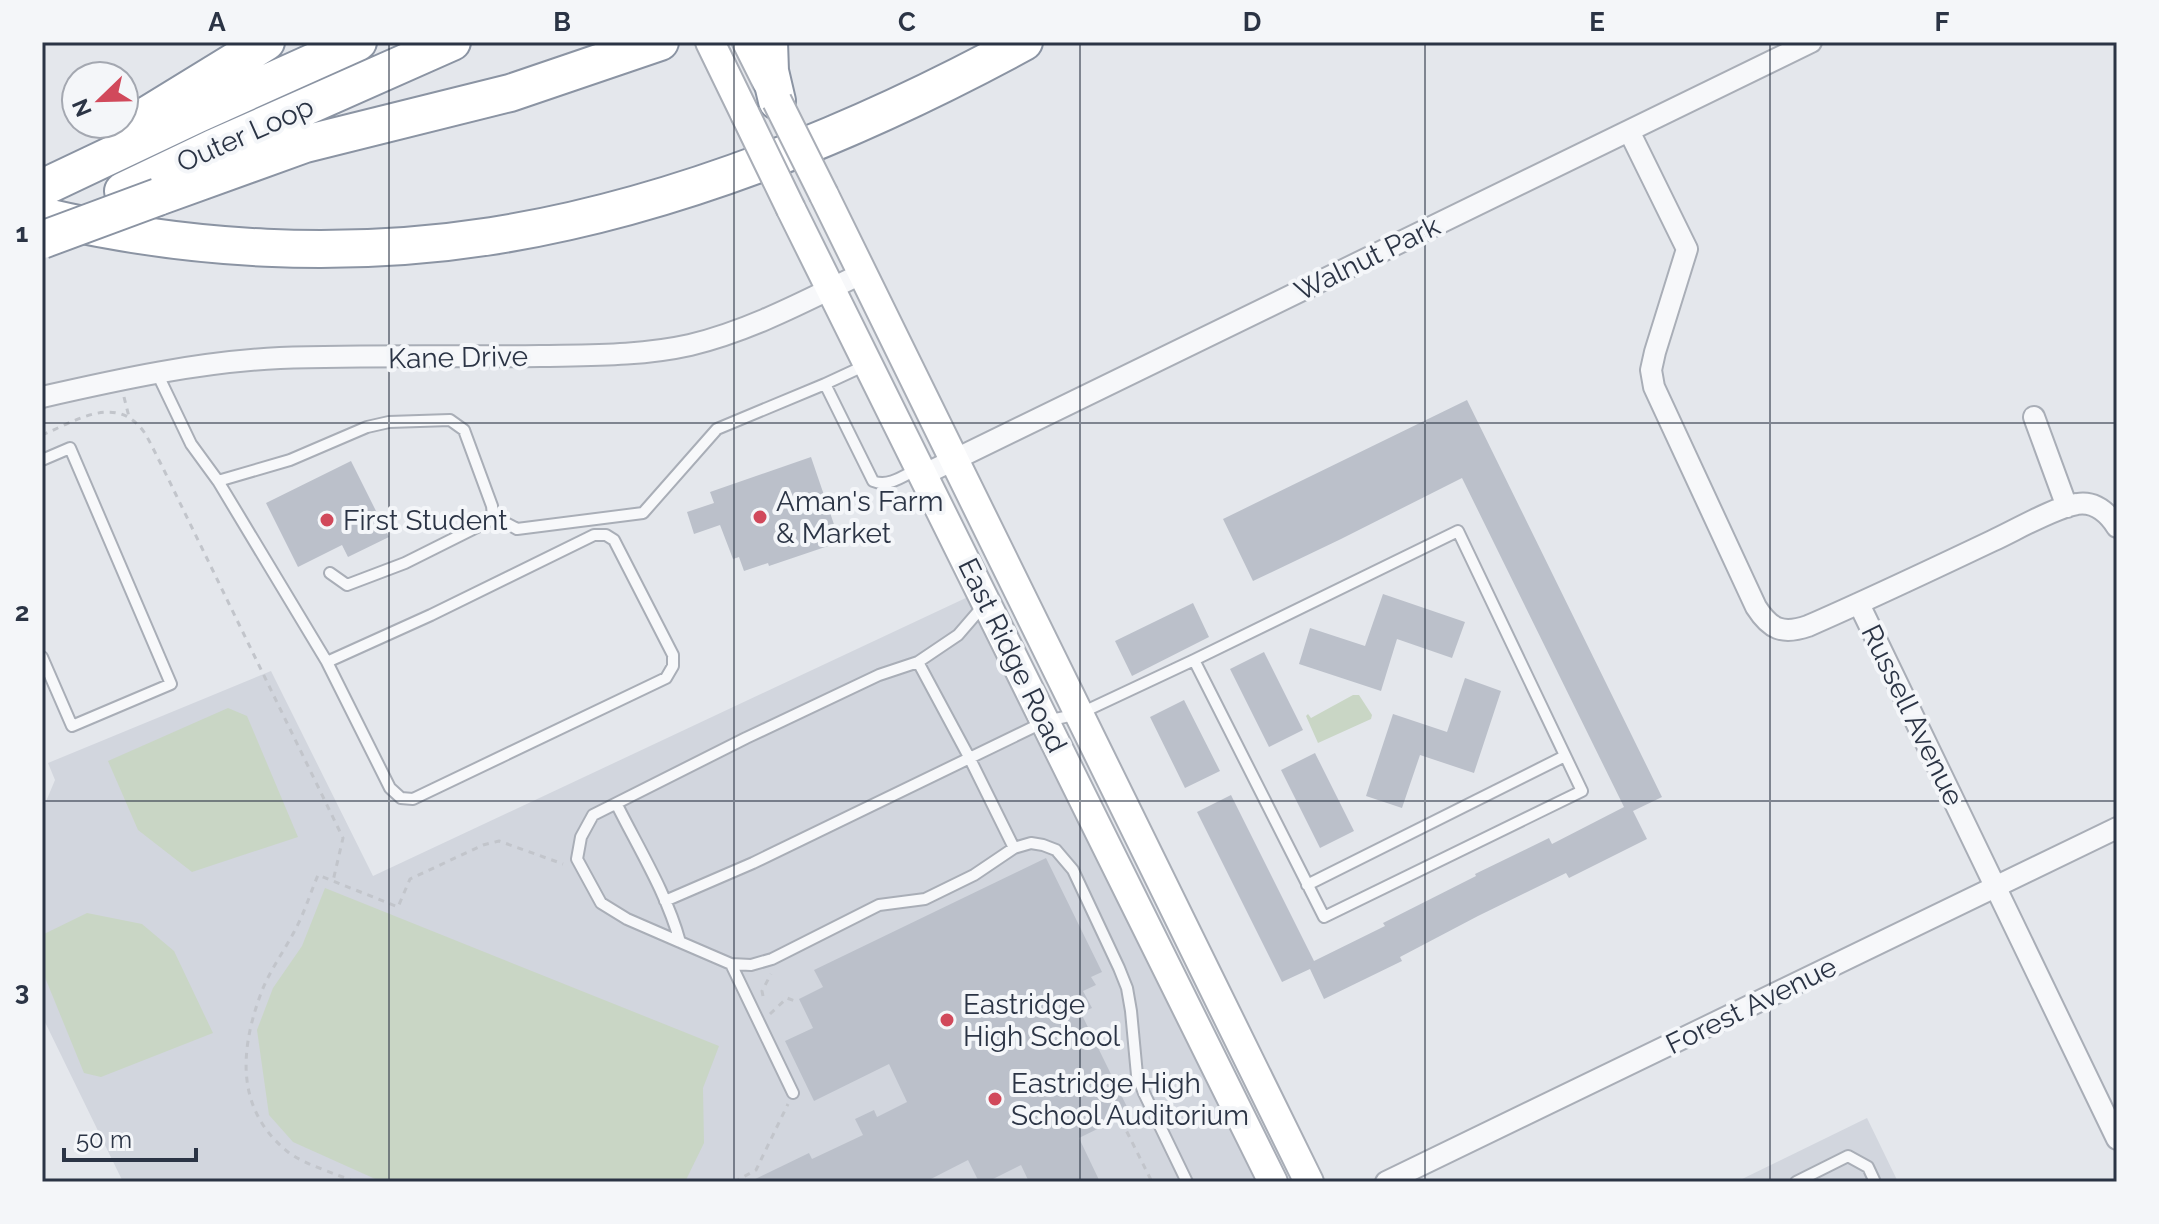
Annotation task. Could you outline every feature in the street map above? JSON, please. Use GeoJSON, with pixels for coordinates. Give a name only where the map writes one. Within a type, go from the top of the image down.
{"type":"FeatureCollection","features":[{"type":"Feature","properties":{"kind":"highway"},"geometry":{"type":"LineString","coordinates":[[52,179],[266,42]]}},
{"type":"Feature","properties":{"kind":"highway","name":"Outer Loop"},"geometry":{"type":"LineString","coordinates":[[52,179],[358,42]]}},
{"type":"Feature","properties":{"kind":"highway","name":"Outer Loop"},"geometry":{"type":"LineString","coordinates":[[42,237],[123,191],[213,148],[452,42]]}},
{"type":"Feature","properties":{"kind":"highway"},"geometry":{"type":"LineString","coordinates":[[42,237],[305,144],[510,93],[660,42]]}},
{"type":"Feature","properties":{"kind":"highway"},"geometry":{"type":"LineString","coordinates":[[761,108],[770,71],[769,42]]}},
{"type":"Feature","properties":{"kind":"highway"},"geometry":{"type":"LineString","coordinates":[[42,216],[131,234],[262,248],[394,246],[503,234],[621,208],[749,167],[902,103],[1024,42]]}},
{"type":"Feature","properties":{"kind":"main road","name":"East Ridge Road"},"geometry":{"type":"LineString","coordinates":[[710,42],[824,195],[1309,1182]]}},
{"type":"Feature","properties":{"kind":"main road","name":"East Ridge Road"},"geometry":{"type":"LineString","coordinates":[[747,42],[761,108],[791,209],[1273,1182]]}},
{"type":"Feature","properties":{"kind":"street","name":"Walnut Park"},"geometry":{"type":"LineString","coordinates":[[921,471],[954,460],[1811,42]]}},
{"type":"Feature","properties":{"kind":"street","name":"Russell Avenue"},"geometry":{"type":"LineString","coordinates":[[1629,131],[1687,249],[1655,352],[1652,378],[1756,607],[1768,622],[1785,631],[1808,626],[1859,604],[2117,1139]]}},
{"type":"Feature","properties":{"kind":"street","name":"Kane Drive"},"geometry":{"type":"LineString","coordinates":[[42,397],[223,362],[282,358],[619,355],[686,346],[767,320],[863,273]]}},
{"type":"Feature","properties":{"kind":"street"},"geometry":{"type":"LineString","coordinates":[[2034,417],[2067,507]]}},
{"type":"Feature","properties":{"kind":"street"},"geometry":{"type":"LineString","coordinates":[[1859,604],[2067,507],[2089,504],[2109,515],[2117,527]]}},
{"type":"Feature","properties":{"kind":"street","name":"Forest Avenue"},"geometry":{"type":"LineString","coordinates":[[1386,1182],[2117,828]]}},
{"type":"Feature","properties":{"kind":"lane"},"geometry":{"type":"LineString","coordinates":[[493,516],[517,529],[643,513],[717,429],[868,364]]}},
{"type":"Feature","properties":{"kind":"lane"},"geometry":{"type":"LineString","coordinates":[[157,373],[191,444],[218,481],[327,662],[390,788],[401,798],[413,799],[666,678],[673,666],[673,655],[614,540],[606,535],[594,535],[327,662]]}},
{"type":"Feature","properties":{"kind":"lane"},"geometry":{"type":"LineString","coordinates":[[825,384],[873,481],[880,485],[921,471]]}},
{"type":"Feature","properties":{"kind":"lane"},"geometry":{"type":"LineString","coordinates":[[218,481],[290,460],[367,427],[389,422],[450,420],[464,430],[493,516]]}},
{"type":"Feature","properties":{"kind":"lane"},"geometry":{"type":"LineString","coordinates":[[42,460],[70,448],[171,684],[72,726],[42,657]]}},
{"type":"Feature","properties":{"kind":"lane"},"geometry":{"type":"LineString","coordinates":[[330,573],[347,585],[405,563],[487,522],[493,516]]}},
{"type":"Feature","properties":{"kind":"lane"},"geometry":{"type":"LineString","coordinates":[[665,901],[753,863],[1046,721],[1079,714],[1458,531],[1582,791],[1324,917],[1194,660]]}},
{"type":"Feature","properties":{"kind":"lane"},"geometry":{"type":"LineString","coordinates":[[986,600],[958,635],[918,662],[879,675],[593,815],[581,837],[577,859],[601,903],[627,919],[731,964],[751,965],[772,959],[879,905],[925,899],[974,875],[1014,848],[1031,843],[1056,850],[1073,870],[1127,988],[1137,1075],[1187,1182]]}},
{"type":"Feature","properties":{"kind":"lane"},"geometry":{"type":"LineString","coordinates":[[918,662],[1014,848]]}},
{"type":"Feature","properties":{"kind":"lane"},"geometry":{"type":"LineString","coordinates":[[1307,885],[1565,756]]}},
{"type":"Feature","properties":{"kind":"lane"},"geometry":{"type":"LineString","coordinates":[[617,805],[665,901],[680,942]]}},
{"type":"Feature","properties":{"kind":"lane"},"geometry":{"type":"LineString","coordinates":[[731,964],[793,1093]]}},
{"type":"Feature","properties":{"kind":"lane"},"geometry":{"type":"LineString","coordinates":[[1796,1182],[1848,1156],[1868,1167],[1875,1182]]}},
{"type":"Feature","properties":{"kind":"path"},"geometry":{"type":"LineString","coordinates":[[124,393],[129,417]]}},
{"type":"Feature","properties":{"kind":"path"},"geometry":{"type":"LineString","coordinates":[[42,435],[100,412],[115,411],[129,417],[143,432],[343,838],[333,881]]}},
{"type":"Feature","properties":{"kind":"path"},"geometry":{"type":"LineString","coordinates":[[355,1182],[291,1154],[269,1134],[252,1104],[245,1075],[248,1042],[260,995],[296,930],[318,875],[398,907],[410,879],[483,845],[499,841],[567,865],[577,859]]}},
{"type":"Feature","properties":{"kind":"path"},"geometry":{"type":"LineString","coordinates":[[743,988],[771,973],[762,991],[771,1014]]}},
{"type":"Feature","properties":{"kind":"path"},"geometry":{"type":"LineString","coordinates":[[758,1020],[771,1014],[787,998],[795,1001]]}},
{"type":"Feature","properties":{"kind":"path"},"geometry":{"type":"LineString","coordinates":[[734,1182],[756,1170],[793,1093]]}},
{"type":"Feature","properties":{"kind":"path"},"geometry":{"type":"LineString","coordinates":[[1134,1106],[1141,1120],[1125,1128],[1152,1182]]}},
{"type":"Feature","properties":{"kind":"shaded area"},"geometry":{"type":"Polygon","coordinates":[[[970,596],[1258,1182],[123,1182],[42,1016],[42,811],[55,780],[48,763],[271,671],[373,876],[970,596]]]}},
{"type":"Feature","properties":{"kind":"shaded area"},"geometry":{"type":"Polygon","coordinates":[[[1867,1118],[1898,1182],[1736,1182],[1867,1118]]]}},
{"type":"Feature","properties":{"kind":"green space"},"geometry":{"type":"Polygon","coordinates":[[[1353,695],[1359,695],[1372,715],[1371,719],[1318,743],[1306,716],[1308,714],[1311,718],[1353,695]]]}},
{"type":"Feature","properties":{"kind":"green space"},"geometry":{"type":"Polygon","coordinates":[[[228,708],[247,716],[298,837],[192,872],[138,830],[108,761],[228,708]]]}},
{"type":"Feature","properties":{"kind":"green space"},"geometry":{"type":"Polygon","coordinates":[[[325,888],[719,1046],[703,1088],[704,1143],[685,1182],[382,1182],[293,1142],[269,1115],[257,1030],[273,988],[302,946],[325,888]]]}},
{"type":"Feature","properties":{"kind":"green space"},"geometry":{"type":"Polygon","coordinates":[[[87,913],[142,924],[174,951],[213,1033],[101,1077],[84,1073],[42,970],[42,935],[87,913]]]}},
{"type":"Feature","properties":{"kind":"building"},"geometry":{"type":"Polygon","coordinates":[[[1467,400],[1662,797],[1633,811],[1647,839],[1569,878],[1566,873],[1478,916],[1400,957],[1402,961],[1324,999],[1310,969],[1282,982],[1197,812],[1231,795],[1314,961],[1385,926],[1383,923],[1475,874],[1549,838],[1552,844],[1624,807],[1462,478],[1253,581],[1223,519],[1467,400]]]}},
{"type":"Feature","properties":{"kind":"building","name":"Aman's Farm & Market"},"geometry":{"type":"Polygon","coordinates":[[[811,457],[840,542],[769,566],[768,563],[744,571],[739,557],[733,559],[720,525],[694,534],[687,512],[714,503],[710,492],[811,457]]]}},
{"type":"Feature","properties":{"kind":"building","name":"First Student"},"geometry":{"type":"Polygon","coordinates":[[[351,461],[389,537],[348,557],[342,545],[298,567],[266,503],[351,461]]]}},
{"type":"Feature","properties":{"kind":"building"},"geometry":{"type":"Polygon","coordinates":[[[1383,594],[1465,622],[1452,658],[1397,639],[1381,691],[1299,664],[1310,628],[1365,646],[1383,594]]]}},
{"type":"Feature","properties":{"kind":"building"},"geometry":{"type":"Polygon","coordinates":[[[1193,603],[1209,637],[1132,676],[1115,641],[1193,603]]]}},
{"type":"Feature","properties":{"kind":"building"},"geometry":{"type":"Polygon","coordinates":[[[1264,652],[1303,730],[1269,747],[1230,669],[1264,652]]]}},
{"type":"Feature","properties":{"kind":"building"},"geometry":{"type":"Polygon","coordinates":[[[1465,678],[1501,691],[1474,773],[1420,755],[1402,808],[1366,796],[1393,714],[1447,732],[1465,678]]]}},
{"type":"Feature","properties":{"kind":"building"},"geometry":{"type":"Polygon","coordinates":[[[1184,700],[1220,771],[1185,788],[1150,717],[1184,700]]]}},
{"type":"Feature","properties":{"kind":"building"},"geometry":{"type":"Polygon","coordinates":[[[1315,753],[1354,831],[1320,848],[1281,770],[1315,753]]]}},
{"type":"Feature","properties":{"kind":"building","name":"Eastridge High School"},"geometry":{"type":"Polygon","coordinates":[[[1046,858],[1102,972],[1091,977],[1096,985],[1083,991],[1092,1008],[1081,1013],[1130,1113],[1079,1138],[1100,1182],[1029,1182],[1021,1165],[987,1182],[979,1182],[968,1160],[925,1182],[749,1182],[809,1153],[812,1159],[863,1135],[855,1119],[874,1110],[877,1117],[907,1102],[889,1064],[814,1101],[785,1041],[813,1028],[799,999],[823,987],[814,970],[1046,858]]]}},
{"type":"Feature","properties":{"kind":"place","name":"Aman's Farm & Market"},"geometry":{"type":"Point","coordinates":[760,517]}},
{"type":"Feature","properties":{"kind":"place","name":"First Student"},"geometry":{"type":"Point","coordinates":[327,520]}},
{"type":"Feature","properties":{"kind":"place","name":"Eastridge High School"},"geometry":{"type":"Point","coordinates":[947,1020]}},
{"type":"Feature","properties":{"kind":"place","name":"Eastridge High School Auditorium"},"geometry":{"type":"Point","coordinates":[995,1099]}}]}
